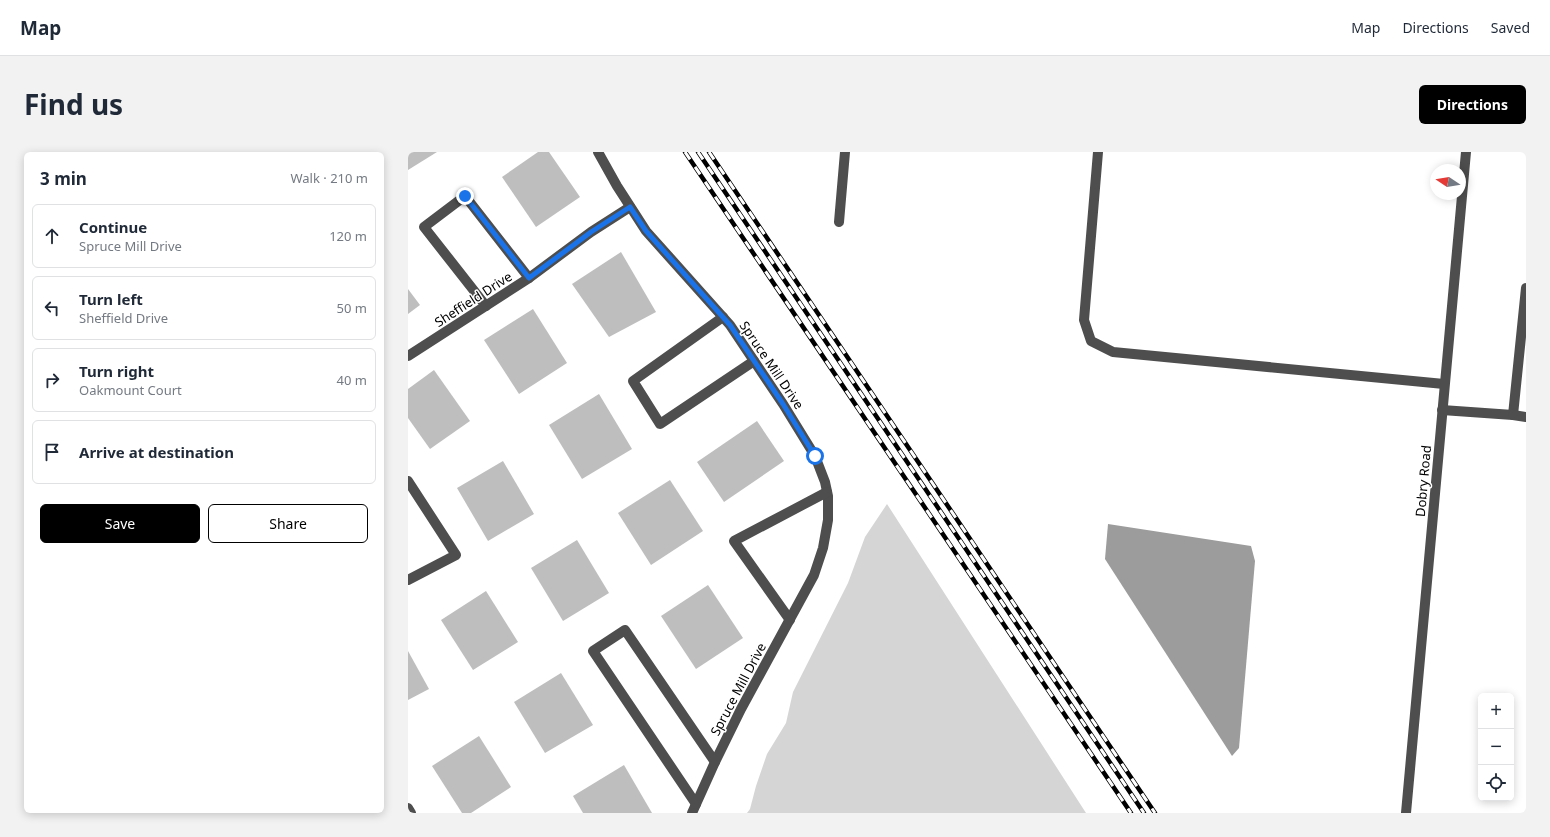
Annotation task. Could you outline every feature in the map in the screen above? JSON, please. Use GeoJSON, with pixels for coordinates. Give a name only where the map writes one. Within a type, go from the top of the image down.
{"type":"FeatureCollection","features":[{"type":"Feature","properties":{"kind":"street","name":"Spruce Mill Drive"},"geometry":{"type":"LineString","coordinates":[[598,152],[630,207],[646,231],[723,317],[783,404],[815,456],[825,482],[827,492],[828,520],[823,548],[814,575],[741,709],[714,762],[694,809]]}},
{"type":"Feature","properties":{"kind":"street"},"geometry":{"type":"LineString","coordinates":[[839,222],[845,152]]}},
{"type":"Feature","properties":{"kind":"street"},"geometry":{"type":"LineString","coordinates":[[1098,152],[1084,320],[1091,341],[1113,352],[1444,384]]}},
{"type":"Feature","properties":{"kind":"street","name":"Dobry Road"},"geometry":{"type":"LineString","coordinates":[[1406,813],[1466,152]]}},
{"type":"Feature","properties":{"kind":"street"},"geometry":{"type":"LineString","coordinates":[[486,306],[424,227],[465,196],[529,278]]}},
{"type":"Feature","properties":{"kind":"street","name":"Sheffield Drive"},"geometry":{"type":"LineString","coordinates":[[408,356],[529,278],[591,232],[630,207]]}},
{"type":"Feature","properties":{"kind":"street"},"geometry":{"type":"LineString","coordinates":[[1512,415],[1526,288]]}},
{"type":"Feature","properties":{"kind":"street"},"geometry":{"type":"LineString","coordinates":[[723,317],[632,381],[660,424],[754,361]]}},
{"type":"Feature","properties":{"kind":"street"},"geometry":{"type":"LineString","coordinates":[[1442,410],[1526,417]]}},
{"type":"Feature","properties":{"kind":"street"},"geometry":{"type":"LineString","coordinates":[[408,481],[456,555],[408,580]]}},
{"type":"Feature","properties":{"kind":"street"},"geometry":{"type":"LineString","coordinates":[[790,620],[734,541],[827,492]]}},
{"type":"Feature","properties":{"kind":"street"},"geometry":{"type":"LineString","coordinates":[[694,809],[593,651],[625,630],[714,762]]}},
{"type":"Feature","properties":{"kind":"street"},"geometry":{"type":"LineString","coordinates":[[408,808],[411,813]]}},
{"type":"Feature","properties":{"kind":"shaded area"},"geometry":{"type":"Polygon","coordinates":[[[887,504],[1086,813],[747,813],[750,809],[767,754],[786,723],[793,692],[848,583],[865,537],[887,504]]]}},
{"type":"Feature","properties":{"kind":"shaded area"},"geometry":{"type":"Polygon","coordinates":[[[1108,524],[1251,546],[1255,561],[1239,748],[1232,756],[1105,559],[1108,524]]]}},
{"type":"Feature","properties":{"kind":"building"},"geometry":{"type":"Polygon","coordinates":[[[408,152],[437,152],[408,170],[408,152]]]}},
{"type":"Feature","properties":{"kind":"building"},"geometry":{"type":"Polygon","coordinates":[[[538,152],[549,152],[580,197],[536,227],[502,177],[538,152]]]}},
{"type":"Feature","properties":{"kind":"building"},"geometry":{"type":"Polygon","coordinates":[[[621,252],[656,312],[609,337],[572,284],[621,252]]]}},
{"type":"Feature","properties":{"kind":"building"},"geometry":{"type":"Polygon","coordinates":[[[408,289],[420,305],[408,314],[408,289]]]}},
{"type":"Feature","properties":{"kind":"building"},"geometry":{"type":"Polygon","coordinates":[[[533,309],[567,363],[519,394],[484,340],[533,309]]]}},
{"type":"Feature","properties":{"kind":"building"},"geometry":{"type":"Polygon","coordinates":[[[434,370],[470,421],[430,449],[408,418],[408,389],[434,370]]]}},
{"type":"Feature","properties":{"kind":"building"},"geometry":{"type":"Polygon","coordinates":[[[599,394],[632,449],[582,479],[549,425],[599,394]]]}},
{"type":"Feature","properties":{"kind":"building"},"geometry":{"type":"Polygon","coordinates":[[[757,421],[784,461],[724,502],[697,462],[757,421]]]}},
{"type":"Feature","properties":{"kind":"building"},"geometry":{"type":"Polygon","coordinates":[[[503,461],[534,514],[488,541],[457,488],[503,461]]]}},
{"type":"Feature","properties":{"kind":"building"},"geometry":{"type":"Polygon","coordinates":[[[670,480],[703,531],[651,565],[618,513],[670,480]]]}},
{"type":"Feature","properties":{"kind":"building"},"geometry":{"type":"Polygon","coordinates":[[[577,540],[609,593],[563,621],[531,568],[577,540]]]}},
{"type":"Feature","properties":{"kind":"building"},"geometry":{"type":"Polygon","coordinates":[[[708,585],[743,638],[696,669],[661,616],[708,585]]]}},
{"type":"Feature","properties":{"kind":"building"},"geometry":{"type":"Polygon","coordinates":[[[486,591],[518,642],[473,670],[441,620],[486,591]]]}},
{"type":"Feature","properties":{"kind":"building"},"geometry":{"type":"Polygon","coordinates":[[[408,651],[429,689],[408,700],[408,651]]]}},
{"type":"Feature","properties":{"kind":"building"},"geometry":{"type":"Polygon","coordinates":[[[561,673],[593,725],[545,753],[514,702],[561,673]]]}},
{"type":"Feature","properties":{"kind":"building"},"geometry":{"type":"Polygon","coordinates":[[[479,736],[511,787],[471,813],[462,813],[432,766],[479,736]]]}},
{"type":"Feature","properties":{"kind":"building"},"geometry":{"type":"Polygon","coordinates":[[[624,765],[652,813],[583,813],[573,796],[624,765]]]}},
{"type":"Feature","properties":{"kind":"railway"},"geometry":{"type":"LineString","coordinates":[[685,152],[1131,813]]}},
{"type":"Feature","properties":{"kind":"railway"},"geometry":{"type":"LineString","coordinates":[[698,152],[1144,813]]}},
{"type":"Feature","properties":{"kind":"railway"},"geometry":{"type":"LineString","coordinates":[[709,152],[1155,813]]}},
{"type":"Feature","properties":{"kind":"route"},"geometry":{"type":"LineString","coordinates":[[465,196],[529,278],[591,232],[630,207],[646,231],[730,325],[783,404],[815,456]]}}]}
